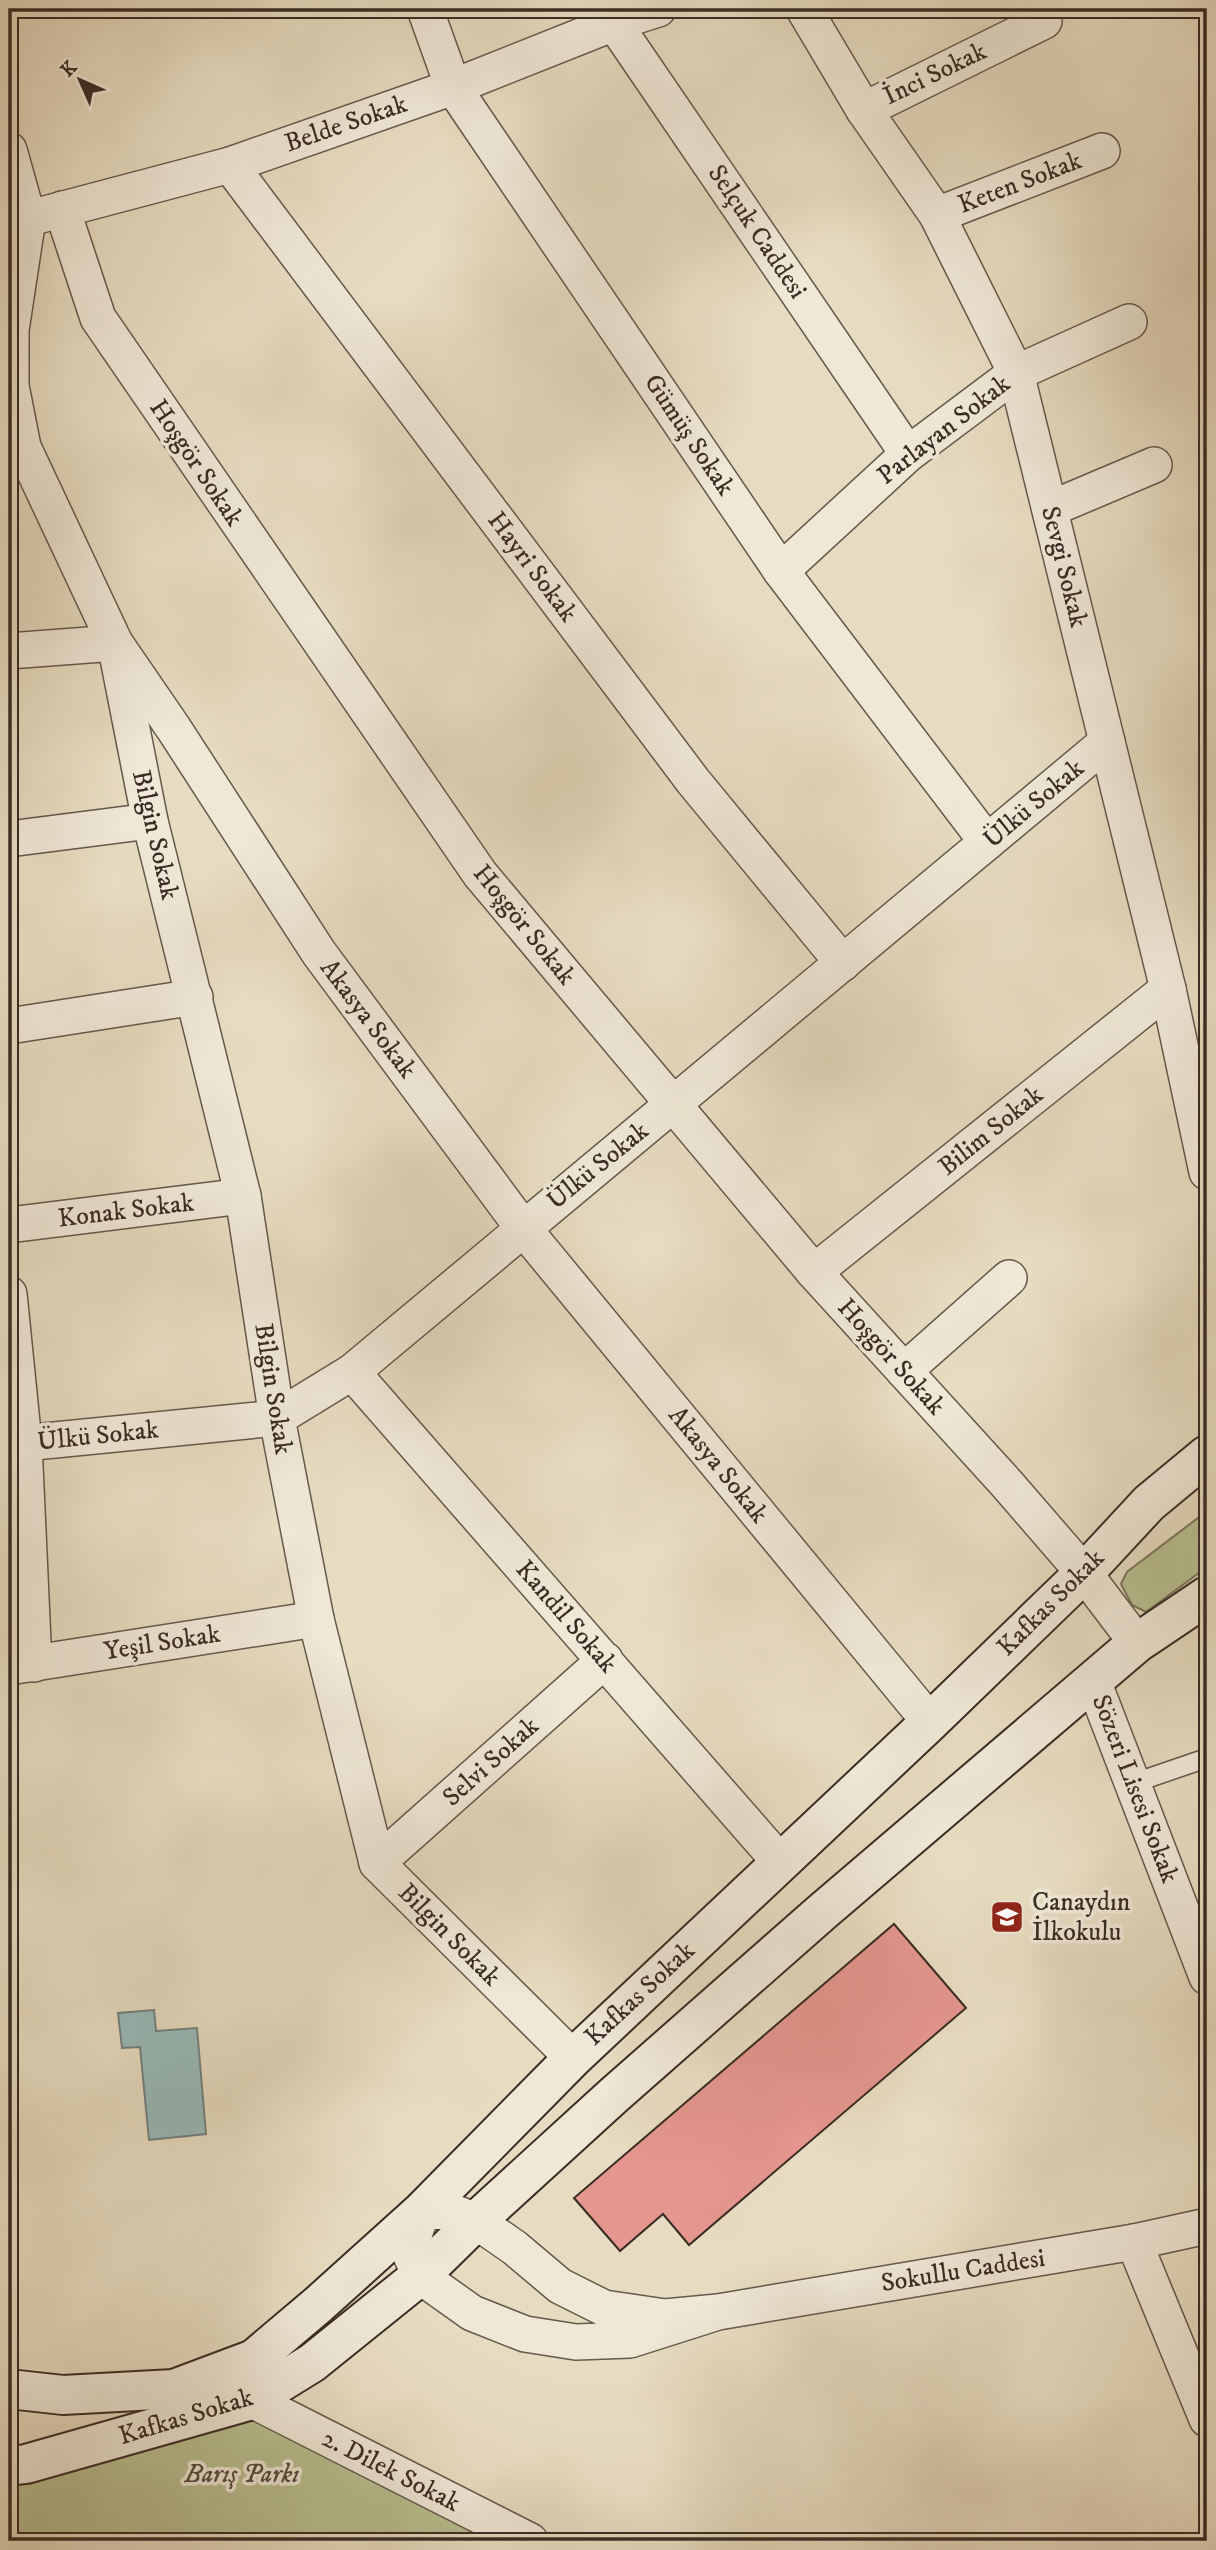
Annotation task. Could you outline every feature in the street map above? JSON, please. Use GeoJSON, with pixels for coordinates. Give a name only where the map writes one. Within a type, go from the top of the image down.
{"type":"FeatureCollection","features":[{"type":"Feature","properties":{"kind":"street","name":"Gümüş Sokak"},"geometry":{"type":"LineString","coordinates":[[425,9],[453,87],[781,571],[987,842]]}},
{"type":"Feature","properties":{"kind":"street","name":"Belde Sokak"},"geometry":{"type":"LineString","coordinates":[[28,218],[230,164],[453,87],[612,16],[658,9]]}},
{"type":"Feature","properties":{"kind":"street","name":"Sevgi Sokak"},"geometry":{"type":"LineString","coordinates":[[804,9],[864,110],[937,215],[1016,373],[1168,989],[1205,1151]]}},
{"type":"Feature","properties":{"kind":"street","name":"Selçuk Caddesi"},"geometry":{"type":"LineString","coordinates":[[612,16],[908,454]]}},
{"type":"Feature","properties":{"kind":"street","name":"İnci Sokak"},"geometry":{"type":"LineString","coordinates":[[864,110],[1044,21]]}},
{"type":"Feature","properties":{"kind":"street"},"geometry":{"type":"LineString","coordinates":[[9,150],[28,218]]}},
{"type":"Feature","properties":{"kind":"street","name":"Keten Sokak"},"geometry":{"type":"LineString","coordinates":[[937,215],[1102,150]]}},
{"type":"Feature","properties":{"kind":"street","name":"Hayri Sokak"},"geometry":{"type":"LineString","coordinates":[[230,164],[693,781],[843,963]]}},
{"type":"Feature","properties":{"kind":"street","name":"Hoşgör Sokak"},"geometry":{"type":"LineString","coordinates":[[62,209],[98,318],[480,874],[814,1272],[1084,1573],[1137,1643]]}},
{"type":"Feature","properties":{"kind":"street","name":"Akasya Sokak"},"geometry":{"type":"LineString","coordinates":[[28,218],[11,330],[11,386],[16,447],[115,643],[319,953],[523,1228],[930,1723]]}},
{"type":"Feature","properties":{"kind":"street","name":"Parlayan Sokak"},"geometry":{"type":"LineString","coordinates":[[781,571],[908,454],[1016,373],[1129,322]]}},
{"type":"Feature","properties":{"kind":"street"},"geometry":{"type":"LineString","coordinates":[[1050,509],[1154,465]]}},
{"type":"Feature","properties":{"kind":"street"},"geometry":{"type":"LineString","coordinates":[[9,651],[115,643]]}},
{"type":"Feature","properties":{"kind":"street","name":"Bilgin Sokak"},"geometry":{"type":"LineString","coordinates":[[115,643],[149,821],[243,1196],[277,1418],[316,1619],[377,1863],[573,2058]]}},
{"type":"Feature","properties":{"kind":"street","name":"Ülkü Sokak"},"geometry":{"type":"LineString","coordinates":[[24,1443],[277,1418],[352,1372],[1107,742]]}},
{"type":"Feature","properties":{"kind":"street"},"geometry":{"type":"LineString","coordinates":[[9,839],[149,821]]}},
{"type":"Feature","properties":{"kind":"street","name":"Bilim Sokak"},"geometry":{"type":"LineString","coordinates":[[814,1272],[1168,989]]}},
{"type":"Feature","properties":{"kind":"street"},"geometry":{"type":"LineString","coordinates":[[9,1026],[195,998]]}},
{"type":"Feature","properties":{"kind":"street","name":"Konak Sokak"},"geometry":{"type":"LineString","coordinates":[[9,1225],[243,1196]]}},
{"type":"Feature","properties":{"kind":"street"},"geometry":{"type":"LineString","coordinates":[[904,1371],[1009,1278]]}},
{"type":"Feature","properties":{"kind":"street"},"geometry":{"type":"LineString","coordinates":[[9,1294],[24,1443],[21,1665]]}},
{"type":"Feature","properties":{"kind":"street","name":"Kandil Sokak"},"geometry":{"type":"LineString","coordinates":[[352,1372],[780,1862]]}},
{"type":"Feature","properties":{"kind":"street","name":"Kafkas Sokak"},"geometry":{"type":"LineString","coordinates":[[9,2389],[63,2395],[174,2389],[254,2359],[422,2211],[573,2058],[930,1723],[1084,1573],[1149,1503],[1207,1455]]}},
{"type":"Feature","properties":{"kind":"street","name":"Kafkas Sokak"},"geometry":{"type":"LineString","coordinates":[[9,2466],[26,2465],[252,2400],[312,2364],[420,2276],[613,2096],[822,1912],[1137,1643],[1207,1596]]}},
{"type":"Feature","properties":{"kind":"street","name":"Yeşil Sokak"},"geometry":{"type":"LineString","coordinates":[[21,1665],[316,1619]]}},
{"type":"Feature","properties":{"kind":"street","name":"Selvi Sokak"},"geometry":{"type":"LineString","coordinates":[[377,1863],[605,1660]]}},
{"type":"Feature","properties":{"kind":"street","name":"Sözeri Lisesi Sokak"},"geometry":{"type":"LineString","coordinates":[[1093,1681],[1207,1977]]}},
{"type":"Feature","properties":{"kind":"street"},"geometry":{"type":"LineString","coordinates":[[422,2211],[453,2211],[476,2221],[515,2248],[560,2286],[604,2308],[665,2318],[718,2312],[631,2340],[576,2342],[526,2334],[472,2313],[420,2276],[410,2251],[422,2211]]}},
{"type":"Feature","properties":{"kind":"street","name":"Sokullu Caddesi"},"geometry":{"type":"LineString","coordinates":[[718,2312],[1135,2242],[1207,2226]]}},
{"type":"Feature","properties":{"kind":"street"},"geometry":{"type":"LineString","coordinates":[[1135,2242],[1207,2419]]}},
{"type":"Feature","properties":{"kind":"street","name":"2. Dilek Sokak"},"geometry":{"type":"LineString","coordinates":[[252,2400],[530,2541]]}},
{"type":"Feature","properties":{"kind":"lane"},"geometry":{"type":"LineString","coordinates":[[1134,1783],[1207,1758]]}},
{"type":"Feature","properties":{"kind":"green space"},"geometry":{"type":"Polygon","coordinates":[[[1207,1511],[1207,1567],[1146,1612],[1132,1605],[1121,1584],[1127,1572],[1207,1511]]]}},
{"type":"Feature","properties":{"kind":"green space","name":"Barış Parkı"},"geometry":{"type":"Polygon","coordinates":[[[252,2400],[530,2541],[9,2541],[9,2466],[252,2400]]]}},
{"type":"Feature","properties":{"kind":"water"},"geometry":{"type":"Polygon","coordinates":[[[154,2010],[156,2031],[197,2028],[206,2134],[149,2140],[140,2047],[122,2048],[118,2013],[154,2010]]]}},
{"type":"Feature","properties":{"kind":"building"},"geometry":{"type":"Polygon","coordinates":[[[894,1924],[966,2008],[689,2245],[663,2214],[620,2251],[574,2198],[894,1924]]]}},
{"type":"Feature","properties":{"kind":"place","name":"Canaydın İlkokulu"},"geometry":{"type":"Point","coordinates":[1007,1917]}}]}
